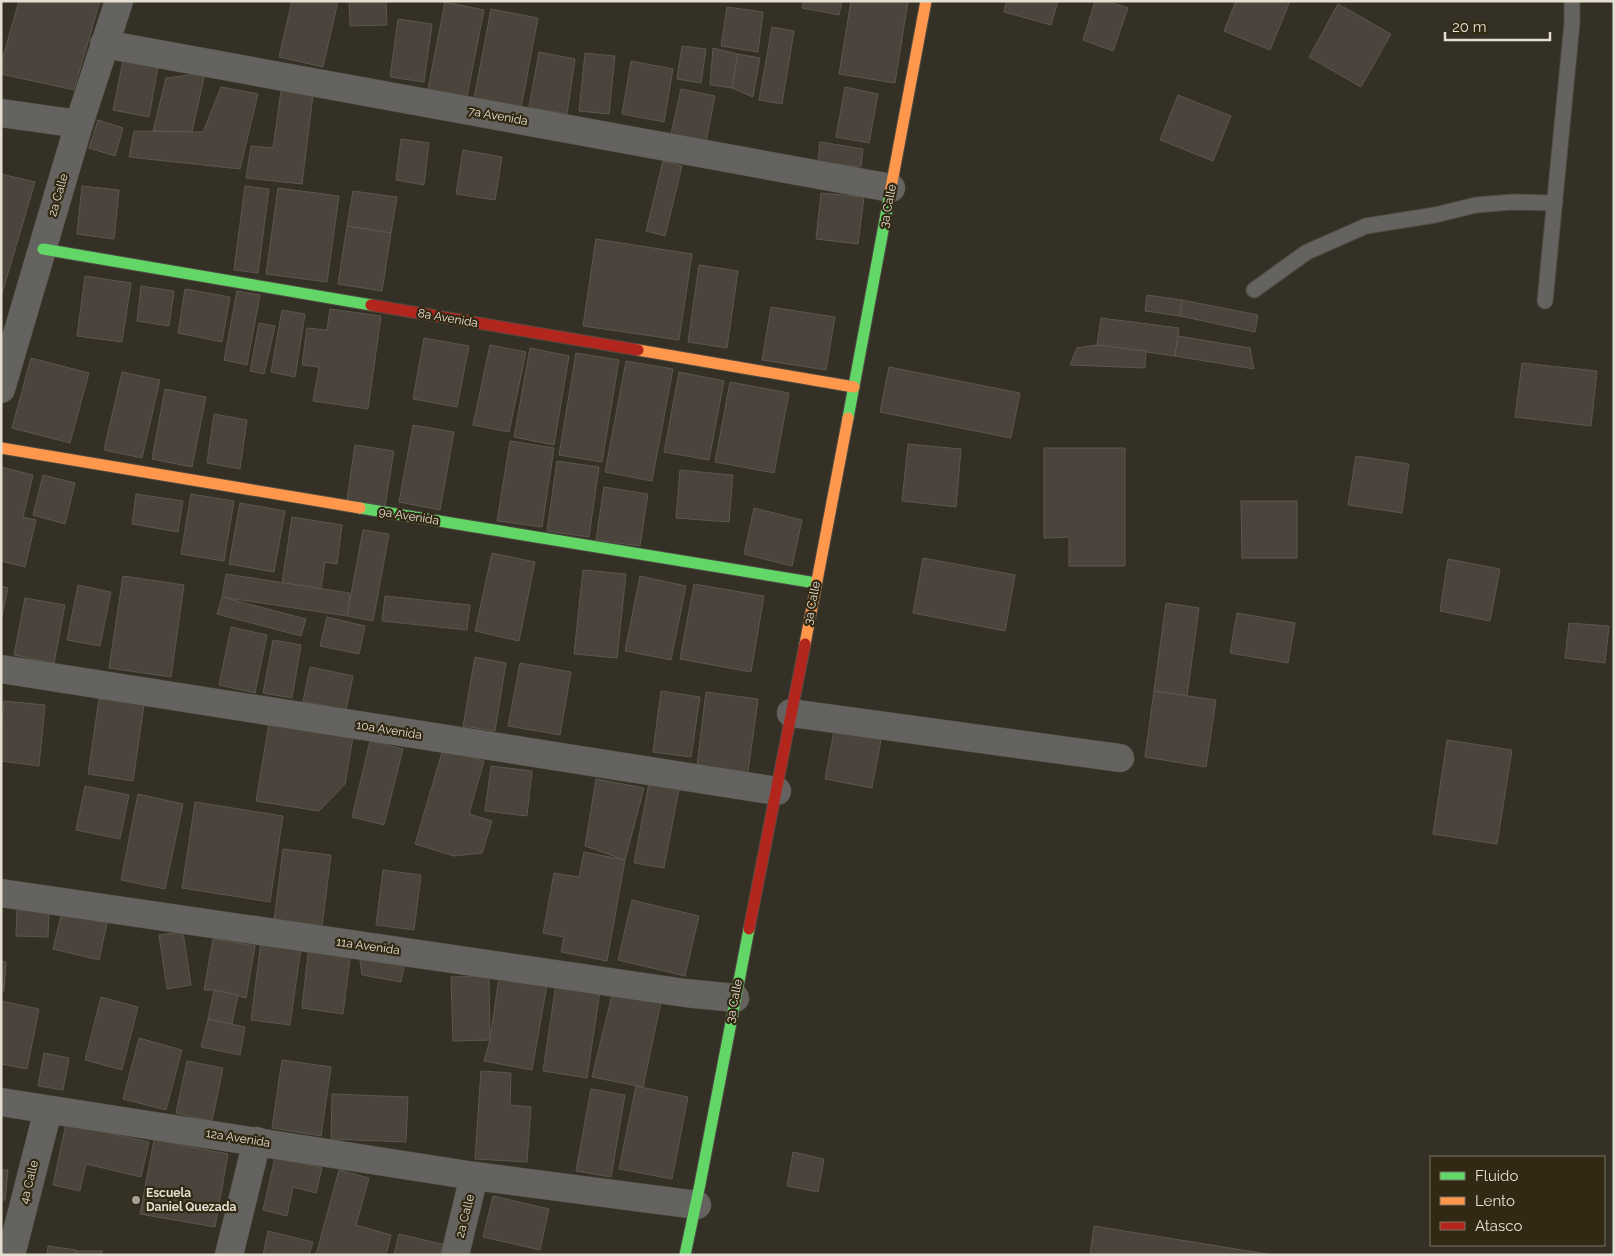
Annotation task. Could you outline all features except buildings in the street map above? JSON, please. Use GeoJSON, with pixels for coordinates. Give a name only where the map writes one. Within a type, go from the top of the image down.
{"type":"FeatureCollection","features":[{"type":"Feature","properties":{"kind":"street","name":"2a Calle"},"geometry":{"type":"LineString","coordinates":[[4,374],[79,124],[119,1]]}},
{"type":"Feature","properties":{"kind":"street","name":"3a Calle"},"geometry":{"type":"LineString","coordinates":[[685,1255],[697,1205],[735,998],[792,713],[926,1]]}},
{"type":"Feature","properties":{"kind":"street","name":"7a Avenida"},"geometry":{"type":"LineString","coordinates":[[104,44],[891,188]]}},
{"type":"Feature","properties":{"kind":"street"},"geometry":{"type":"LineString","coordinates":[[1,113],[79,124]]}},
{"type":"Feature","properties":{"kind":"street","name":"8a Avenida"},"geometry":{"type":"LineString","coordinates":[[43,249],[854,387]]}},
{"type":"Feature","properties":{"kind":"street","name":"9a Avenida"},"geometry":{"type":"LineString","coordinates":[[1,448],[816,583]]}},
{"type":"Feature","properties":{"kind":"street","name":"10a Avenida"},"geometry":{"type":"LineString","coordinates":[[1,669],[777,791]]}},
{"type":"Feature","properties":{"kind":"street"},"geometry":{"type":"LineString","coordinates":[[792,713],[1120,758]]}},
{"type":"Feature","properties":{"kind":"street","name":"11a Avenida"},"geometry":{"type":"LineString","coordinates":[[1,893],[685,993],[735,998]]}},
{"type":"Feature","properties":{"kind":"street","name":"12a Avenida"},"geometry":{"type":"LineString","coordinates":[[1,1102],[474,1176],[697,1205]]}},
{"type":"Feature","properties":{"kind":"street","name":"4a Calle"},"geometry":{"type":"LineString","coordinates":[[11,1255],[48,1110]]}},
{"type":"Feature","properties":{"kind":"street"},"geometry":{"type":"LineString","coordinates":[[229,1255],[257,1141]]}},
{"type":"Feature","properties":{"kind":"street","name":"2a Calle"},"geometry":{"type":"LineString","coordinates":[[455,1255],[474,1176]]}},
{"type":"Feature","properties":{"kind":"lane"},"geometry":{"type":"LineString","coordinates":[[1545,301],[1572,23],[1572,1]]}},
{"type":"Feature","properties":{"kind":"lane"},"geometry":{"type":"LineString","coordinates":[[1254,290],[1307,252],[1366,226],[1435,215],[1476,205],[1512,202],[1554,203]]}},
{"type":"Feature","properties":{"kind":"traffic: fast"},"geometry":{"type":"LineString","coordinates":[[848,418],[890,193]]}},
{"type":"Feature","properties":{"kind":"traffic: fast"},"geometry":{"type":"LineString","coordinates":[[43,249],[371,305]]}},
{"type":"Feature","properties":{"kind":"traffic: fast"},"geometry":{"type":"LineString","coordinates":[[360,508],[816,583]]}},
{"type":"Feature","properties":{"kind":"traffic: fast"},"geometry":{"type":"LineString","coordinates":[[685,1255],[749,929]]}},
{"type":"Feature","properties":{"kind":"traffic: slow"},"geometry":{"type":"LineString","coordinates":[[890,193],[926,1]]}},
{"type":"Feature","properties":{"kind":"traffic: slow"},"geometry":{"type":"LineString","coordinates":[[638,350],[854,387]]}},
{"type":"Feature","properties":{"kind":"traffic: slow"},"geometry":{"type":"LineString","coordinates":[[805,644],[848,418]]}},
{"type":"Feature","properties":{"kind":"traffic: slow"},"geometry":{"type":"LineString","coordinates":[[1,448],[360,508]]}},
{"type":"Feature","properties":{"kind":"traffic: jam"},"geometry":{"type":"LineString","coordinates":[[371,305],[638,350]]}},
{"type":"Feature","properties":{"kind":"traffic: jam"},"geometry":{"type":"LineString","coordinates":[[749,929],[805,644]]}},
{"type":"Feature","properties":{"kind":"place","name":"Escuela Daniel Quezada"},"geometry":{"type":"Point","coordinates":[136,1200]}}]}
